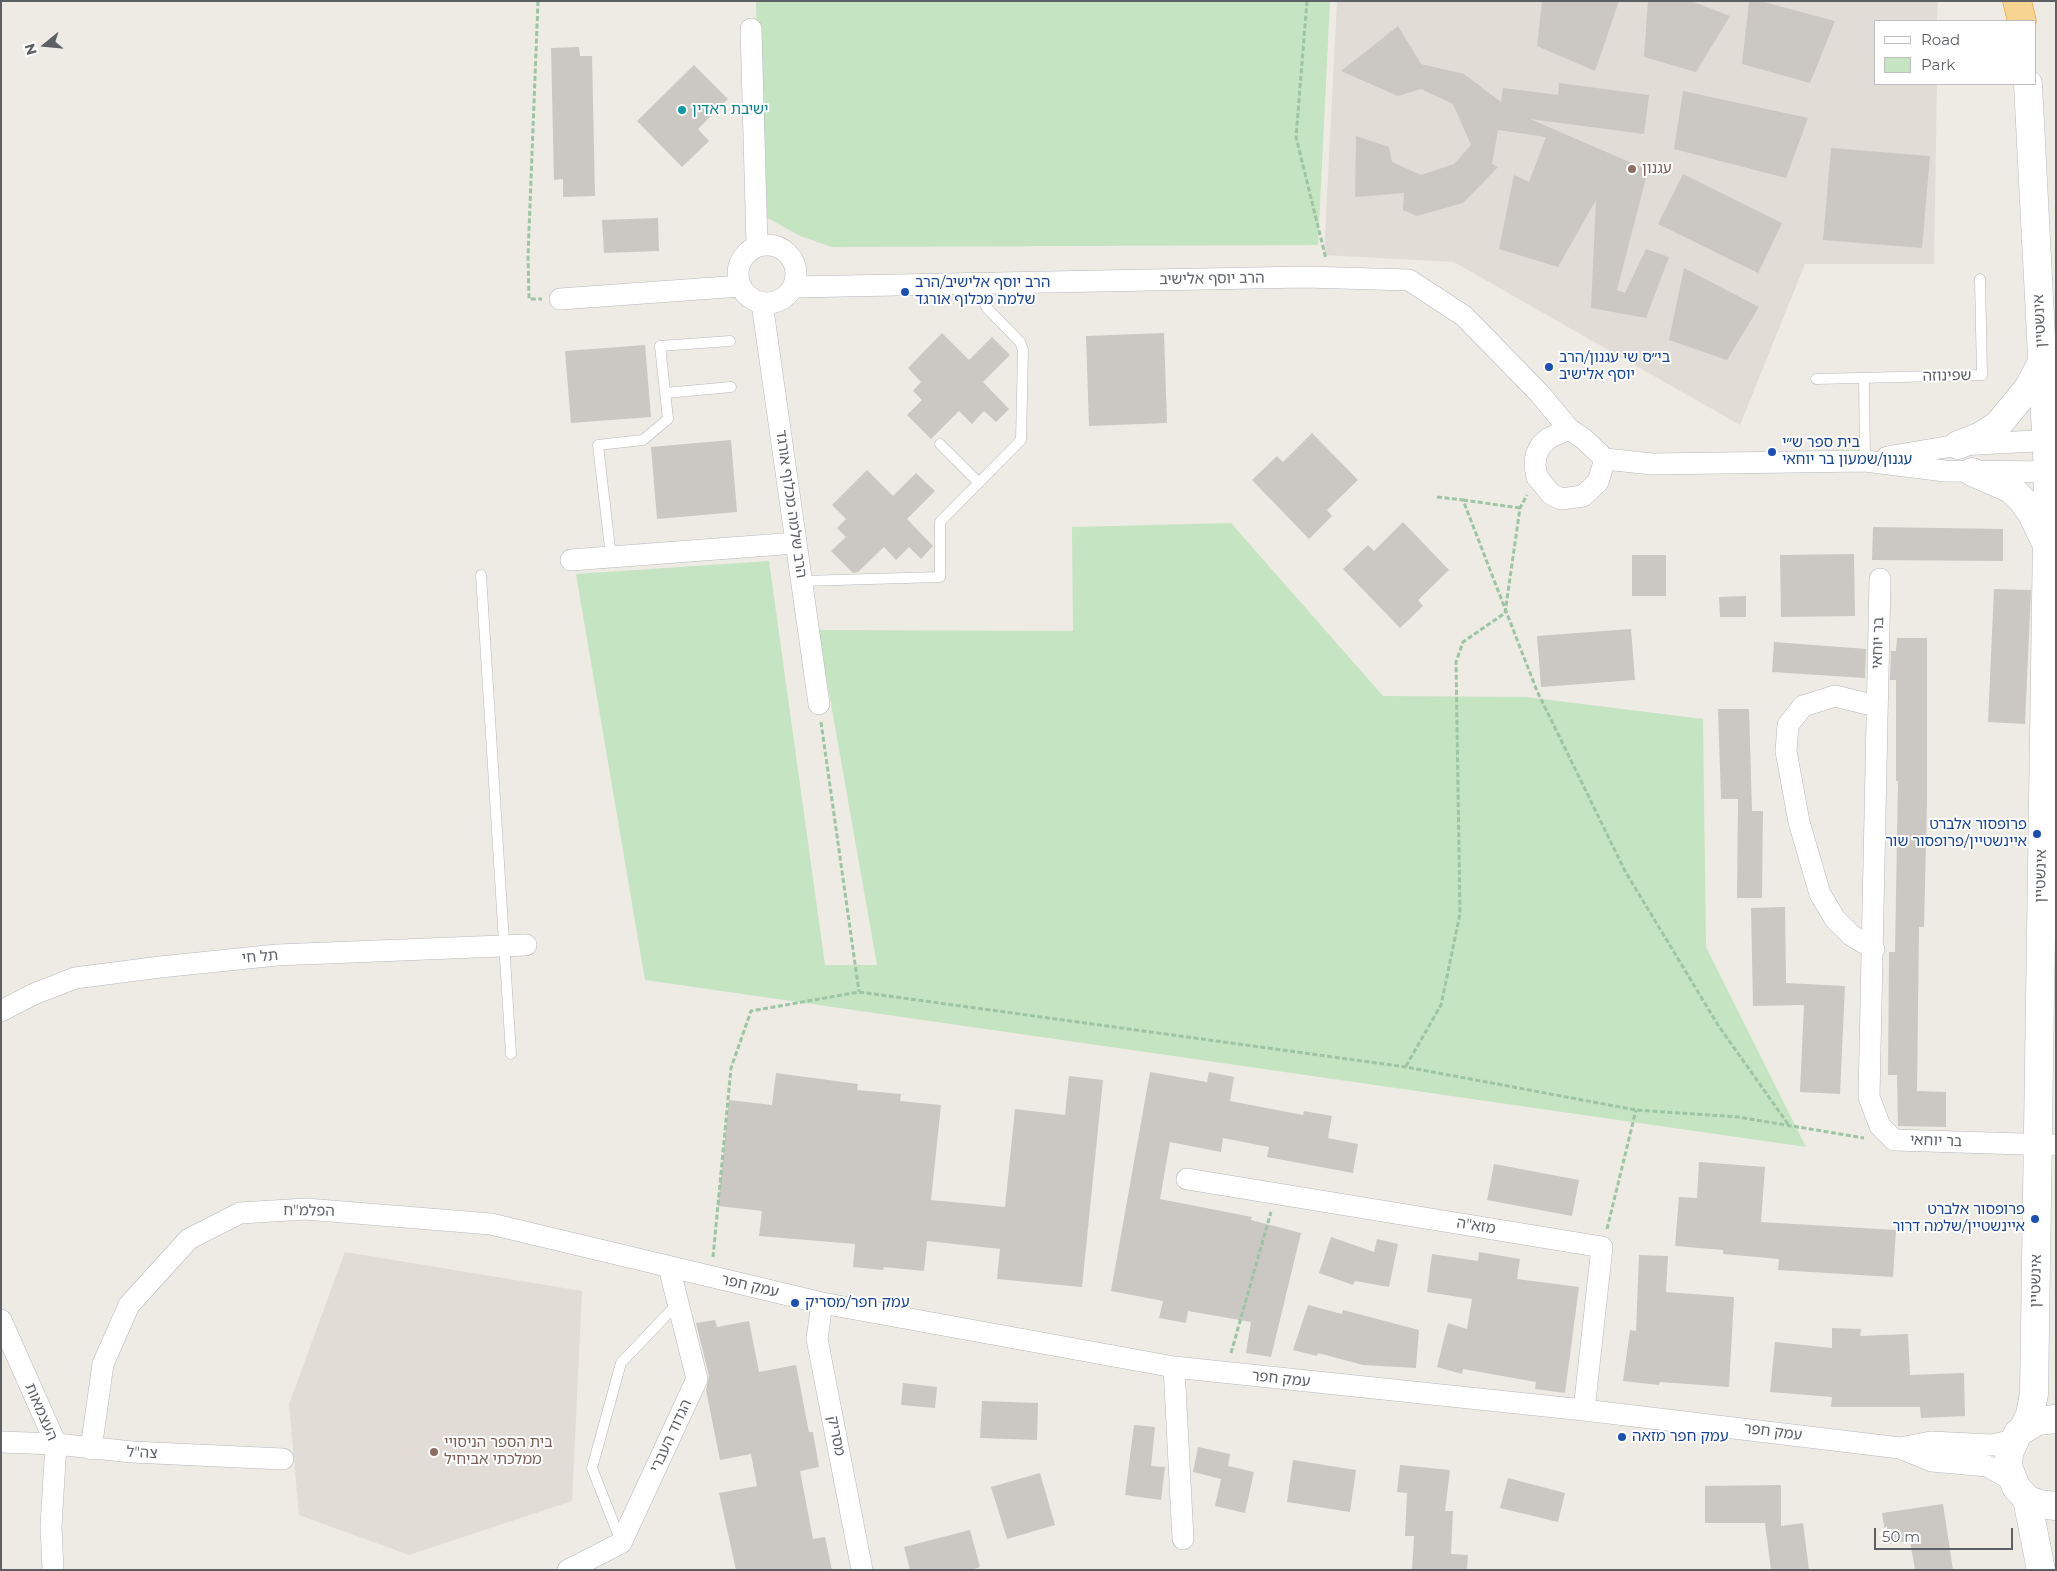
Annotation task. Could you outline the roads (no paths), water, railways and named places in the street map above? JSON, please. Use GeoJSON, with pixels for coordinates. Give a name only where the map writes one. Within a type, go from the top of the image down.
{"type":"FeatureCollection","features":[{"type":"Feature","properties":{"kind":"highway"},"geometry":{"type":"LineString","coordinates":[[2017,1],[2022,20]]}},
{"type":"Feature","properties":{"kind":"main road","name":"אינשטיין"},"geometry":{"type":"LineString","coordinates":[[2028,85],[2043,360],[2051,440],[2052,472],[2046,545],[2047,1145],[2034,1394],[2030,1415],[2009,1453],[2008,1466],[2019,1490],[2041,1570]]}},
{"type":"Feature","properties":{"kind":"main road"},"geometry":{"type":"LineString","coordinates":[[1958,445],[1981,436],[1998,425],[2029,386],[2043,360]]}},
{"type":"Feature","properties":{"kind":"main road"},"geometry":{"type":"LineString","coordinates":[[1972,472],[2010,489],[2023,501],[2032,514],[2046,545]]}},
{"type":"Feature","properties":{"kind":"main road"},"geometry":{"type":"LineString","coordinates":[[2019,1434],[2037,1420],[2056,1419]]}},
{"type":"Feature","properties":{"kind":"main road"},"geometry":{"type":"LineString","coordinates":[[2019,1490],[2038,1504],[2056,1506]]}},
{"type":"Feature","properties":{"kind":"street"},"geometry":{"type":"LineString","coordinates":[[751,29],[757,245]]}},
{"type":"Feature","properties":{"kind":"street"},"geometry":{"type":"LineString","coordinates":[[757,245],[777,246],[789,254],[796,268],[794,287],[781,300],[762,303],[746,294],[740,286],[738,268],[742,258],[757,245]]}},
{"type":"Feature","properties":{"kind":"street","name":"הרב יוסף אלישיב"},"geometry":{"type":"LineString","coordinates":[[794,287],[1331,278],[1409,280],[1464,316],[1540,394],[1569,429]]}},
{"type":"Feature","properties":{"kind":"street"},"geometry":{"type":"LineString","coordinates":[[560,299],[740,286]]}},
{"type":"Feature","properties":{"kind":"street","name":"הרב שלמה מכלוף אורגד"},"geometry":{"type":"LineString","coordinates":[[762,303],[819,704]]}},
{"type":"Feature","properties":{"kind":"street"},"geometry":{"type":"LineString","coordinates":[[1605,459],[1598,482],[1592,490],[1583,496],[1572,499],[1562,499],[1551,494],[1537,477],[1535,466],[1541,445],[1549,438],[1569,429],[1584,438],[1605,459],[1652,464],[1865,461],[1972,472],[2052,472]]}},
{"type":"Feature","properties":{"kind":"street"},"geometry":{"type":"LineString","coordinates":[[1865,461],[1958,445],[2051,440]]}},
{"type":"Feature","properties":{"kind":"street"},"geometry":{"type":"LineString","coordinates":[[571,560],[796,543]]}},
{"type":"Feature","properties":{"kind":"street","name":"בר יוחאי"},"geometry":{"type":"LineString","coordinates":[[1880,579],[1876,706],[1874,949],[1869,1096],[1880,1126],[1894,1140],[2047,1145]]}},
{"type":"Feature","properties":{"kind":"street"},"geometry":{"type":"LineString","coordinates":[[1874,949],[1846,930],[1836,919],[1820,894],[1799,822],[1786,751],[1788,725],[1803,706],[1835,696],[1876,706]]}},
{"type":"Feature","properties":{"kind":"street","name":"תל חי"},"geometry":{"type":"LineString","coordinates":[[1,1011],[34,994],[75,978],[160,967],[277,955],[526,945]]}},
{"type":"Feature","properties":{"kind":"street","name":"מזא\"ה"},"geometry":{"type":"LineString","coordinates":[[1187,1179],[1602,1247],[1584,1410]]}},
{"type":"Feature","properties":{"kind":"street","name":"הפלמ\"ח"},"geometry":{"type":"LineString","coordinates":[[91,1449],[103,1364],[129,1305],[189,1240],[240,1213],[306,1209],[491,1224],[669,1267]]}},
{"type":"Feature","properties":{"kind":"street","name":"עמק חפר"},"geometry":{"type":"LineString","coordinates":[[669,1267],[822,1302],[1174,1367],[1584,1410],[1900,1448],[1932,1461],[1987,1466],[2019,1490]]}},
{"type":"Feature","properties":{"kind":"street","name":"הגדוד העברי"},"geometry":{"type":"LineString","coordinates":[[621,1543],[697,1379],[669,1267]]}},
{"type":"Feature","properties":{"kind":"street","name":"מסריק"},"geometry":{"type":"LineString","coordinates":[[822,1302],[817,1339],[862,1570]]}},
{"type":"Feature","properties":{"kind":"street","name":"העצמאות"},"geometry":{"type":"LineString","coordinates":[[1,1320],[56,1444],[52,1526],[53,1570]]}},
{"type":"Feature","properties":{"kind":"street"},"geometry":{"type":"LineString","coordinates":[[1174,1367],[1183,1539]]}},
{"type":"Feature","properties":{"kind":"street","name":"עמק חפר"},"geometry":{"type":"LineString","coordinates":[[1900,1448],[1931,1442],[1992,1444],[2019,1434]]}},
{"type":"Feature","properties":{"kind":"street","name":"צה\"ל"},"geometry":{"type":"LineString","coordinates":[[1,1442],[56,1444],[91,1449],[283,1459]]}},
{"type":"Feature","properties":{"kind":"street"},"geometry":{"type":"LineString","coordinates":[[568,1570],[621,1543]]}},
{"type":"Feature","properties":{"kind":"lane","name":"שפינוזה"},"geometry":{"type":"LineString","coordinates":[[1816,379],[1982,375],[1980,278]]}},
{"type":"Feature","properties":{"kind":"lane"},"geometry":{"type":"LineString","coordinates":[[802,581],[940,577],[940,522],[1021,440],[1023,350],[1020,342],[987,308],[983,300],[981,283]]}},
{"type":"Feature","properties":{"kind":"lane"},"geometry":{"type":"LineString","coordinates":[[611,557],[598,444],[643,440],[668,419],[660,346],[730,341]]}},
{"type":"Feature","properties":{"kind":"lane"},"geometry":{"type":"LineString","coordinates":[[1864,378],[1865,461]]}},
{"type":"Feature","properties":{"kind":"lane"},"geometry":{"type":"LineString","coordinates":[[665,392],[731,387]]}},
{"type":"Feature","properties":{"kind":"lane"},"geometry":{"type":"LineString","coordinates":[[940,444],[979,482]]}},
{"type":"Feature","properties":{"kind":"lane"},"geometry":{"type":"LineString","coordinates":[[480,575],[511,1054]]}},
{"type":"Feature","properties":{"kind":"lane"},"geometry":{"type":"LineString","coordinates":[[621,1543],[592,1468],[621,1363],[678,1303]]}},
{"type":"Feature","properties":{"kind":"place","name":"ישיבת ראדין"},"geometry":{"type":"Point","coordinates":[682,110]}},
{"type":"Feature","properties":{"kind":"place","name":"עגנון"},"geometry":{"type":"Point","coordinates":[1632,169]}},
{"type":"Feature","properties":{"kind":"place","name":"הרב יוסף אלישיב/הרב שלמה מכלוף אורגד"},"geometry":{"type":"Point","coordinates":[905,292]}},
{"type":"Feature","properties":{"kind":"place","name":"בי״ס שי עגנון/הרב יוסף אלישיב"},"geometry":{"type":"Point","coordinates":[1549,367]}},
{"type":"Feature","properties":{"kind":"place","name":"בית ספר ש״י עגנון/שמעון בר יוחאי"},"geometry":{"type":"Point","coordinates":[1772,452]}},
{"type":"Feature","properties":{"kind":"place","name":"פרופסור אלברט איינשטיין/פרופסור שור"},"geometry":{"type":"Point","coordinates":[2037,834]}},
{"type":"Feature","properties":{"kind":"place","name":"פרופסור אלברט איינשטיין/שלמה דרור"},"geometry":{"type":"Point","coordinates":[2035,1219]}},
{"type":"Feature","properties":{"kind":"place","name":"עמק חפר/מסריק"},"geometry":{"type":"Point","coordinates":[795,1303]}},
{"type":"Feature","properties":{"kind":"place","name":"עמק חפר מזאה"},"geometry":{"type":"Point","coordinates":[1622,1437]}},
{"type":"Feature","properties":{"kind":"place","name":"בית הספר הניסויי ממלכתי אביחיל"},"geometry":{"type":"Point","coordinates":[434,1452]}}]}
